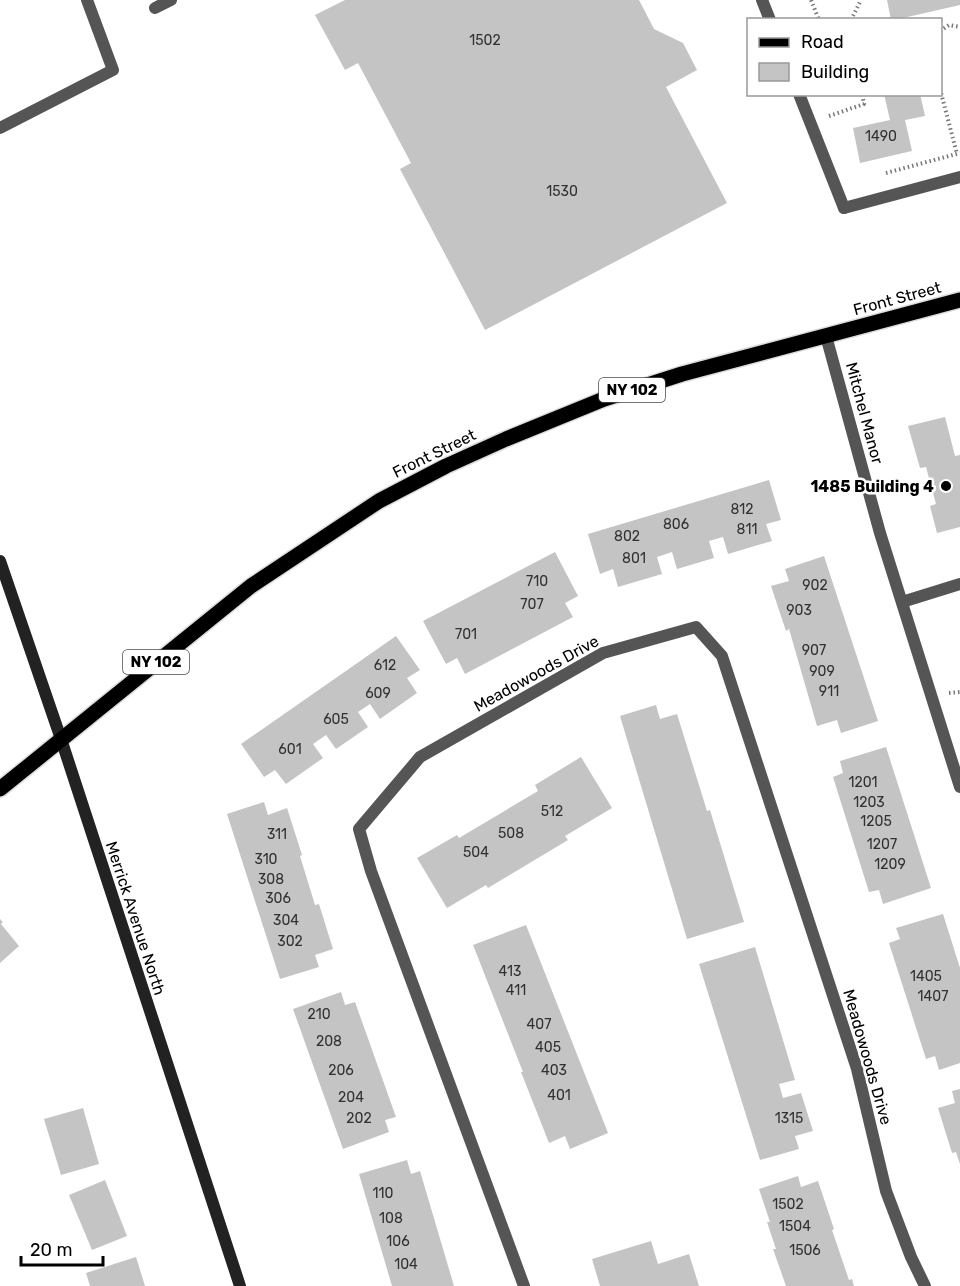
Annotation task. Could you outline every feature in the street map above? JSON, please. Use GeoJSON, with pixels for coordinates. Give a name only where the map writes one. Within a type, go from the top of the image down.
{"type":"FeatureCollection","features":[{"type":"Feature","properties":{"kind":"main road","name":"Front Street"},"geometry":{"type":"LineString","coordinates":[[0,789],[250,586],[379,501],[446,466],[604,399],[682,374],[960,300]]}},
{"type":"Feature","properties":{"kind":"main road","name":"Merrick Avenue North"},"geometry":{"type":"LineString","coordinates":[[0,561],[61,739],[240,1286]]}},
{"type":"Feature","properties":{"kind":"street"},"geometry":{"type":"LineString","coordinates":[[0,128],[112,70],[87,0]]}},
{"type":"Feature","properties":{"kind":"street"},"geometry":{"type":"LineString","coordinates":[[155,8],[171,0]]}},
{"type":"Feature","properties":{"kind":"street"},"geometry":{"type":"LineString","coordinates":[[762,0],[769,18]]}},
{"type":"Feature","properties":{"kind":"street"},"geometry":{"type":"LineString","coordinates":[[800,96],[844,208],[960,177]]}},
{"type":"Feature","properties":{"kind":"street","name":"Mitchel Manor"},"geometry":{"type":"LineString","coordinates":[[826,336],[880,533],[960,787]]}},
{"type":"Feature","properties":{"kind":"street"},"geometry":{"type":"LineString","coordinates":[[902,602],[960,584]]}},
{"type":"Feature","properties":{"kind":"street","name":"Meadowoods Drive"},"geometry":{"type":"LineString","coordinates":[[524,1286],[371,871],[359,829],[420,757],[603,652],[696,627],[722,656],[857,1069],[886,1191],[911,1257],[925,1286]]}},
{"type":"Feature","properties":{"kind":"path"},"geometry":{"type":"LineString","coordinates":[[811,0],[818,18]]}},
{"type":"Feature","properties":{"kind":"path"},"geometry":{"type":"LineString","coordinates":[[852,18],[861,0]]}},
{"type":"Feature","properties":{"kind":"path"},"geometry":{"type":"LineString","coordinates":[[942,30],[949,25],[960,27]]}},
{"type":"Feature","properties":{"kind":"path"},"geometry":{"type":"LineString","coordinates":[[825,105],[829,116],[864,104],[862,96]]}},
{"type":"Feature","properties":{"kind":"path"},"geometry":{"type":"LineString","coordinates":[[877,176],[958,154],[942,96]]}},
{"type":"Feature","properties":{"kind":"building"},"geometry":{"type":"Polygon","coordinates":[[[345,0],[639,0],[654,29],[683,43],[697,70],[666,87],[727,203],[485,330],[400,169],[411,163],[358,63],[345,70],[315,15],[345,0]]]}},
{"type":"Feature","properties":{"kind":"building"},"geometry":{"type":"Polygon","coordinates":[[[887,0],[960,0],[960,5],[903,18],[891,18],[887,0]]]}},
{"type":"Feature","properties":{"kind":"building"},"geometry":{"type":"Polygon","coordinates":[[[884,96],[920,96],[925,116],[905,120],[912,151],[860,163],[853,128],[890,120],[884,96]]]}},
{"type":"Feature","properties":{"kind":"building","name":"1485 Building 4"},"geometry":{"type":"Polygon","coordinates":[[[945,417],[955,456],[960,455],[960,527],[937,533],[930,506],[936,504],[926,467],[920,468],[908,426],[945,417]]]}},
{"type":"Feature","properties":{"kind":"building"},"geometry":{"type":"Polygon","coordinates":[[[769,480],[781,520],[766,524],[772,541],[728,554],[723,537],[709,541],[714,558],[677,569],[672,552],[657,557],[662,574],[618,587],[613,569],[600,574],[588,534],[769,480]]]}},
{"type":"Feature","properties":{"kind":"building"},"geometry":{"type":"Polygon","coordinates":[[[555,552],[578,596],[565,603],[573,617],[465,674],[457,658],[446,664],[423,621],[555,552]]]}},
{"type":"Feature","properties":{"kind":"building"},"geometry":{"type":"Polygon","coordinates":[[[824,556],[878,721],[841,733],[837,720],[817,726],[789,629],[786,631],[771,586],[789,581],[785,569],[824,556]]]}},
{"type":"Feature","properties":{"kind":"building"},"geometry":{"type":"Polygon","coordinates":[[[396,636],[420,670],[407,678],[417,693],[380,719],[370,704],[358,712],[368,727],[336,749],[326,735],[313,744],[323,758],[286,784],[275,770],[264,777],[241,744],[396,636]]]}},
{"type":"Feature","properties":{"kind":"building"},"geometry":{"type":"Polygon","coordinates":[[[656,705],[660,719],[677,714],[707,811],[710,810],[744,922],[687,939],[620,716],[656,705]]]}},
{"type":"Feature","properties":{"kind":"building"},"geometry":{"type":"Polygon","coordinates":[[[886,747],[931,888],[883,904],[879,890],[869,892],[833,777],[843,773],[840,761],[886,747]]]}},
{"type":"Feature","properties":{"kind":"building"},"geometry":{"type":"Polygon","coordinates":[[[581,757],[612,808],[565,836],[568,840],[488,888],[486,885],[447,908],[417,858],[457,835],[459,838],[538,791],[535,785],[581,757]]]}},
{"type":"Feature","properties":{"kind":"building"},"geometry":{"type":"Polygon","coordinates":[[[264,802],[268,815],[287,808],[315,905],[319,904],[333,949],[315,955],[319,967],[280,979],[227,814],[264,802]]]}},
{"type":"Feature","properties":{"kind":"building"},"geometry":{"type":"Polygon","coordinates":[[[943,914],[960,968],[960,1063],[939,1070],[935,1056],[926,1059],[889,943],[900,939],[896,928],[943,914]]]}},
{"type":"Feature","properties":{"kind":"building"},"geometry":{"type":"Polygon","coordinates":[[[0,919],[3,922],[1,924],[19,946],[0,963],[0,919]]]}},
{"type":"Feature","properties":{"kind":"building"},"geometry":{"type":"Polygon","coordinates":[[[526,925],[608,1133],[570,1149],[565,1136],[549,1143],[473,945],[526,925]]]}},
{"type":"Feature","properties":{"kind":"building"},"geometry":{"type":"Polygon","coordinates":[[[755,947],[795,1080],[779,1084],[783,1098],[801,1093],[813,1131],[795,1136],[799,1149],[760,1160],[699,964],[755,947]]]}},
{"type":"Feature","properties":{"kind":"building"},"geometry":{"type":"Polygon","coordinates":[[[341,992],[345,1005],[355,1002],[396,1117],[385,1120],[389,1132],[343,1149],[293,1009],[341,992]]]}},
{"type":"Feature","properties":{"kind":"building"},"geometry":{"type":"Polygon","coordinates":[[[960,1089],[960,1164],[956,1152],[952,1153],[938,1108],[955,1103],[952,1091],[960,1089]]]}},
{"type":"Feature","properties":{"kind":"building"},"geometry":{"type":"Polygon","coordinates":[[[83,1108],[99,1164],[61,1175],[44,1119],[83,1108]]]}},
{"type":"Feature","properties":{"kind":"building"},"geometry":{"type":"Polygon","coordinates":[[[407,1160],[411,1174],[420,1171],[454,1286],[392,1286],[359,1174],[407,1160]]]}},
{"type":"Feature","properties":{"kind":"building"},"geometry":{"type":"Polygon","coordinates":[[[798,1176],[801,1187],[818,1181],[849,1280],[852,1279],[854,1286],[786,1286],[773,1249],[776,1249],[767,1222],[770,1222],[759,1189],[798,1176]]]}},
{"type":"Feature","properties":{"kind":"building"},"geometry":{"type":"Polygon","coordinates":[[[105,1180],[127,1236],[92,1250],[69,1195],[105,1180]]]}},
{"type":"Feature","properties":{"kind":"building"},"geometry":{"type":"Polygon","coordinates":[[[651,1241],[658,1264],[689,1254],[699,1286],[600,1286],[592,1259],[651,1241]]]}},
{"type":"Feature","properties":{"kind":"building"},"geometry":{"type":"Polygon","coordinates":[[[136,1257],[145,1286],[90,1286],[86,1273],[136,1257]]]}},
{"type":"Feature","properties":{"kind":"place","name":"1485 Building 4"},"geometry":{"type":"Point","coordinates":[946,486]}}]}
